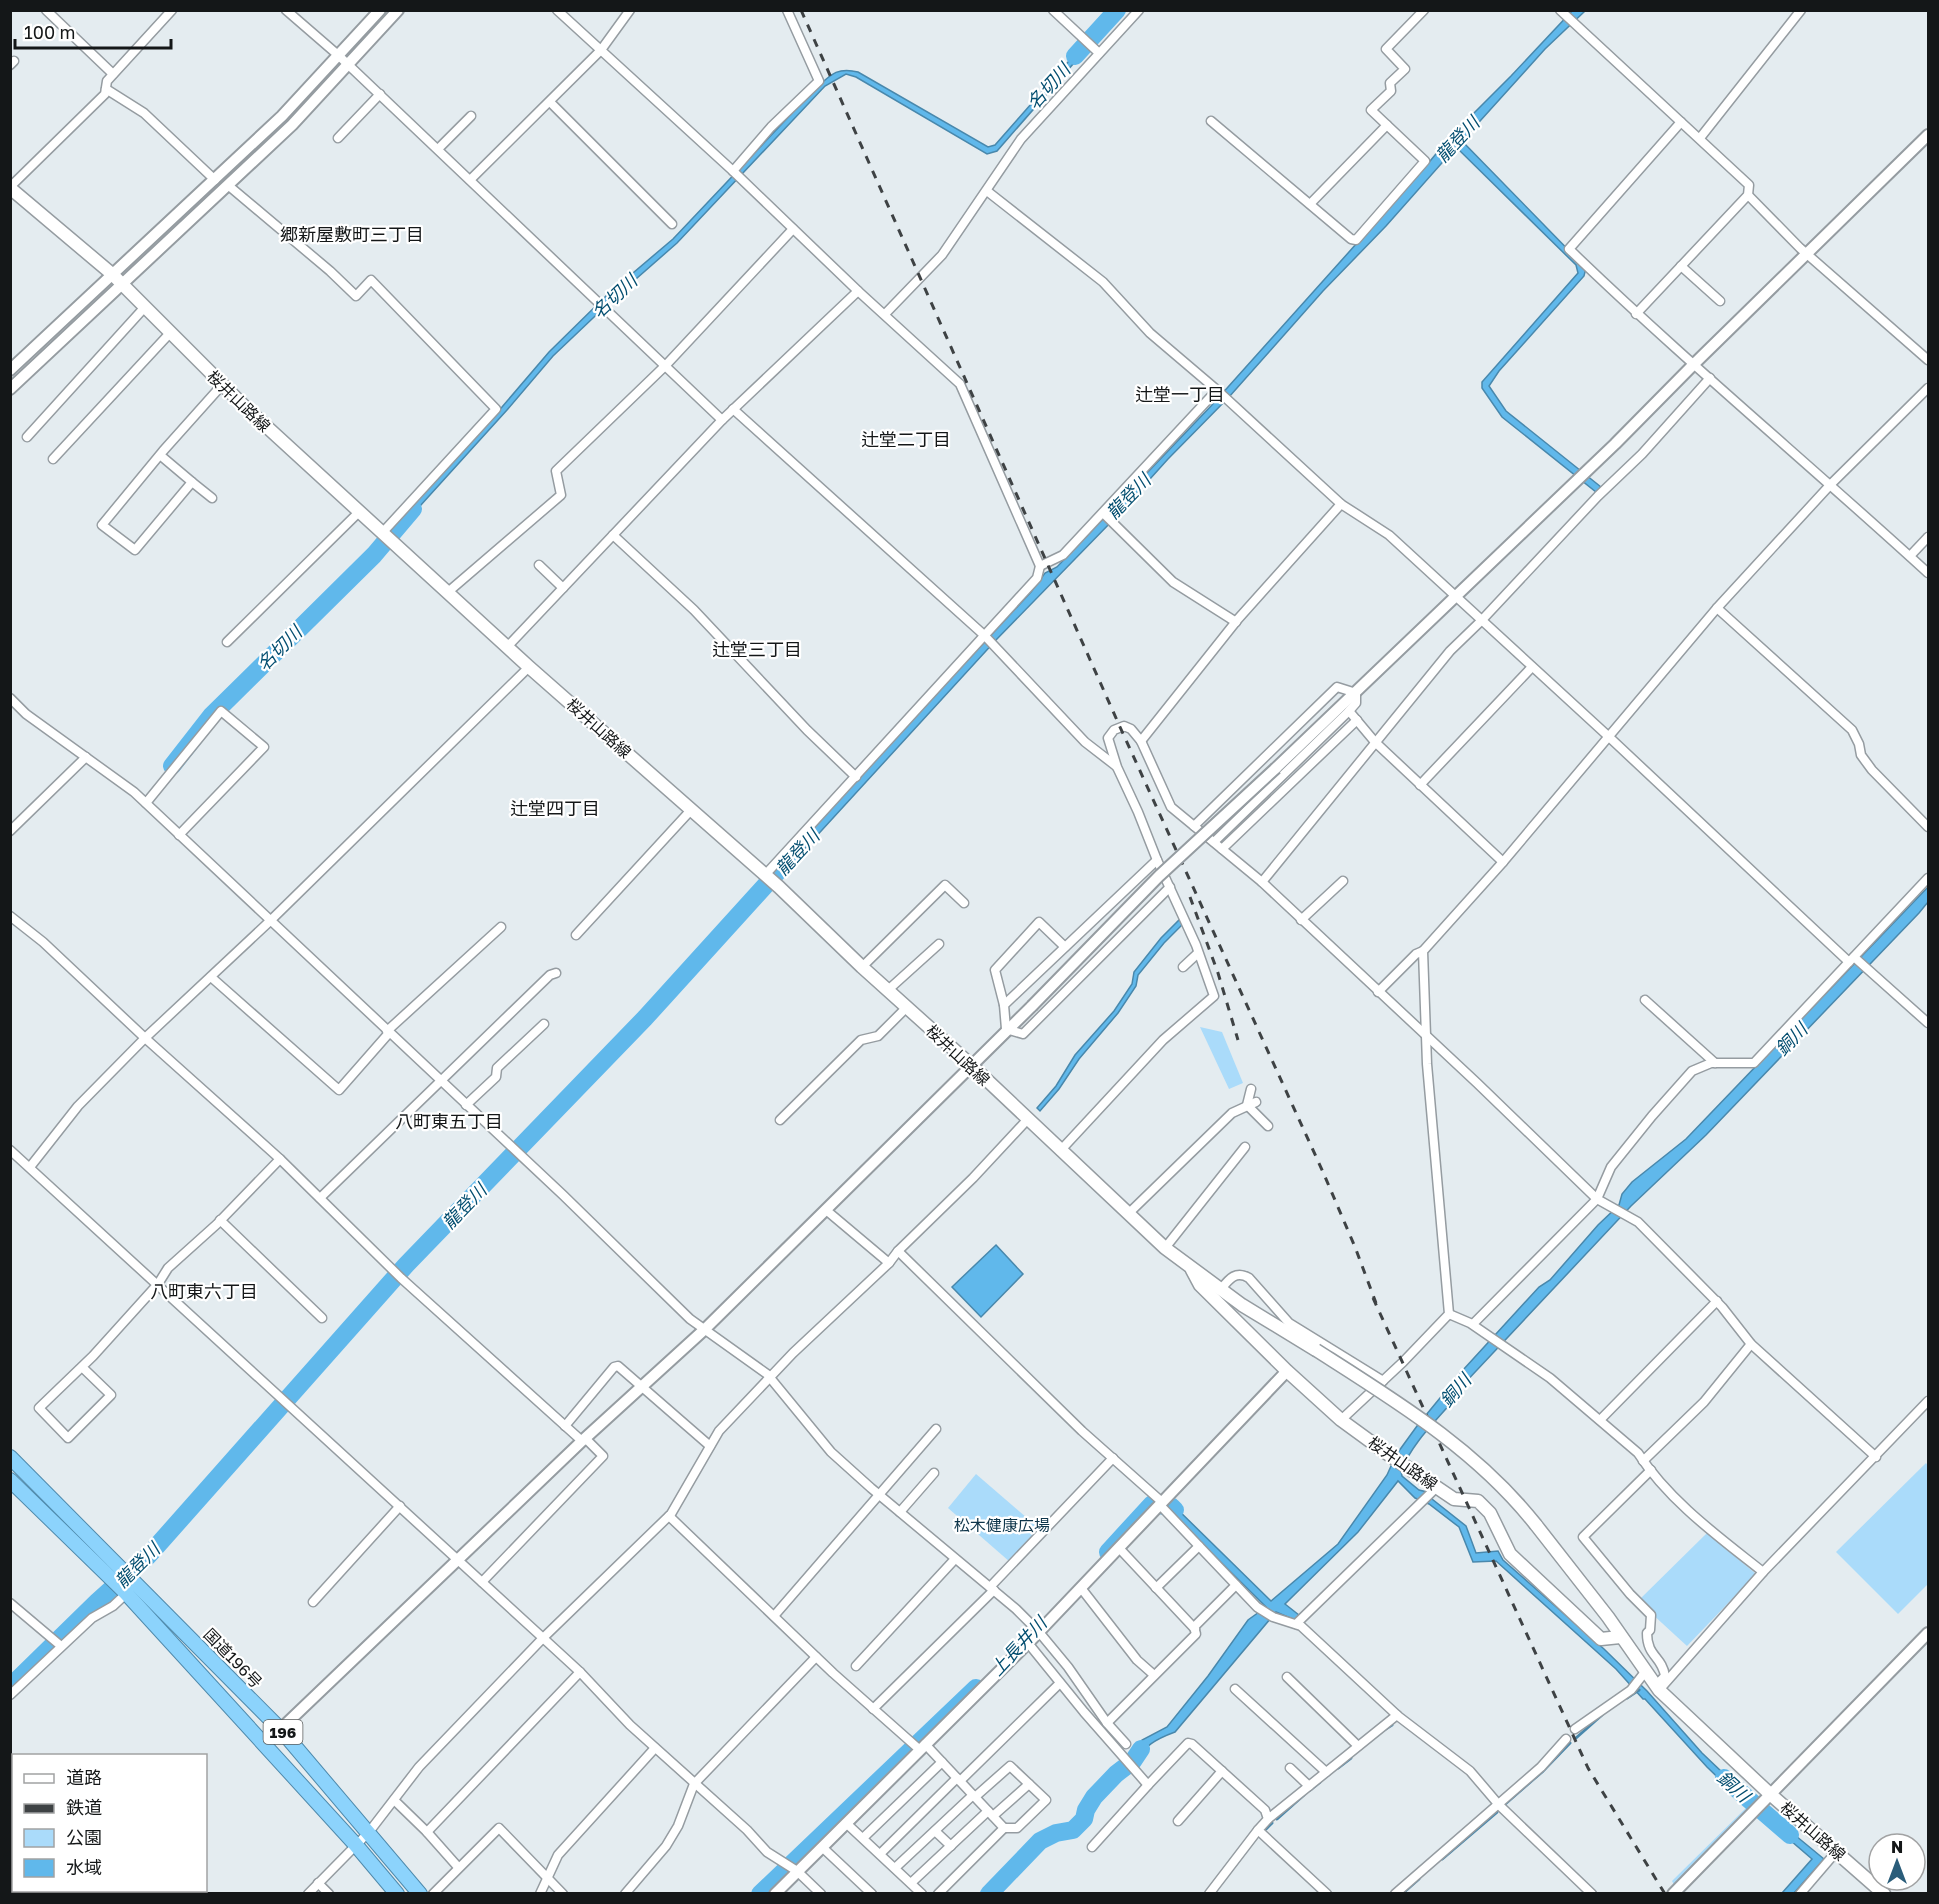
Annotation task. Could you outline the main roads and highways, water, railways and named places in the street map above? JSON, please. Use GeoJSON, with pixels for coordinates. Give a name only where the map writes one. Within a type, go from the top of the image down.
{"type":"FeatureCollection","features":[{"type":"Feature","properties":{"kind":"highway","name":"国道196号"},"geometry":{"type":"LineString","coordinates":[[10,1457],[280,1730],[420,1893]]}},
{"type":"Feature","properties":{"kind":"highway","name":"国道196号"},"geometry":{"type":"LineString","coordinates":[[10,1480],[124,1592],[265,1744],[397,1893]]}},
{"type":"Feature","properties":{"kind":"main road","name":"桜井山路線"},"geometry":{"type":"LineString","coordinates":[[10,187],[112,274],[222,385],[529,667],[765,876],[971,1065],[1165,1248],[1252,1311],[1413,1413],[1457,1446],[1502,1487],[1536,1525],[1608,1617],[1657,1688],[1770,1794],[1884,1893]]}},
{"type":"Feature","properties":{"kind":"main road","name":"桜井山路線"},"geometry":{"type":"LineString","coordinates":[[1189,1265],[1200,1285],[1287,1371],[1341,1419],[1454,1499],[1478,1501],[1490,1513],[1510,1554],[1601,1639],[1620,1637]]}},
{"type":"Feature","properties":{"kind":"water"},"geometry":{"type":"Polygon","coordinates":[[[1572,11],[1585,11],[1545,49],[1462,141],[1586,268],[1584,276],[1499,371],[1489,386],[1506,411],[1601,487],[1596,492],[1502,417],[1482,388],[1482,382],[1578,273],[1576,265],[1456,147],[1229,397],[996,640],[779,877],[772,871],[1031,592],[1045,573],[1057,567],[1211,406],[1449,138],[1572,11]]]}},
{"type":"Feature","properties":{"kind":"water"},"geometry":{"type":"Polygon","coordinates":[[[1083,45],[1087,48],[997,151],[987,154],[856,77],[846,74],[825,86],[677,243],[553,356],[401,527],[396,523],[549,352],[607,295],[673,239],[828,77],[844,70],[858,72],[988,147],[995,145],[1083,45]]]}},
{"type":"Feature","properties":{"kind":"water"},"geometry":{"type":"Polygon","coordinates":[[[1928,887],[1928,902],[1919,913],[1706,1135],[1631,1206],[1461,1387],[1461,1391],[1413,1449],[1401,1471],[1402,1476],[1419,1490],[1427,1492],[1432,1499],[1466,1526],[1476,1553],[1498,1551],[1503,1560],[1604,1649],[1647,1691],[1702,1753],[1743,1792],[1738,1797],[1616,1669],[1496,1561],[1473,1562],[1459,1527],[1429,1504],[1415,1498],[1398,1481],[1358,1532],[1285,1604],[1299,1615],[1295,1620],[1276,1612],[1175,1732],[1151,1744],[1142,1752],[1135,1764],[1128,1758],[1142,1740],[1167,1727],[1208,1676],[1248,1620],[1266,1607],[1167,1509],[1170,1502],[1271,1601],[1338,1544],[1387,1475],[1396,1455],[1417,1426],[1463,1370],[1619,1205],[1622,1194],[1632,1182],[1686,1139],[1928,887]]]}},
{"type":"Feature","properties":{"kind":"water"},"geometry":{"type":"Polygon","coordinates":[[[1181,918],[1184,923],[1138,975],[1136,986],[1118,1013],[1079,1059],[1059,1089],[1040,1111],[1037,1108],[1056,1086],[1075,1055],[1114,1011],[1132,984],[1134,972],[1161,938],[1181,918]]]}},
{"type":"Feature","properties":{"kind":"water"},"geometry":{"type":"Polygon","coordinates":[[[996,1245],[1023,1274],[981,1317],[952,1287],[996,1245]]]}},
{"type":"Feature","properties":{"kind":"water"},"geometry":{"type":"Polygon","coordinates":[[[1773,1817],[1824,1859],[1794,1893],[1782,1893],[1812,1859],[1769,1822],[1773,1817]]]}},
{"type":"Feature","properties":{"kind":"waterway","name":"名切川"},"geometry":{"type":"LineString","coordinates":[[1075,56],[1117,10]]}},
{"type":"Feature","properties":{"kind":"waterway","name":"名切川"},"geometry":{"type":"LineString","coordinates":[[172,766],[211,716],[374,555],[413,509]]}},
{"type":"Feature","properties":{"kind":"waterway","name":"龍登川"},"geometry":{"type":"LineString","coordinates":[[10,1687],[148,1556],[406,1265],[645,1018],[792,856]]}},
{"type":"Feature","properties":{"kind":"waterway","name":"上長井川"},"geometry":{"type":"LineString","coordinates":[[1108,1552],[1152,1504],[1172,1507],[1175,1510]]}},
{"type":"Feature","properties":{"kind":"waterway","name":"上長井川"},"geometry":{"type":"LineString","coordinates":[[760,1894],[976,1688]]}},
{"type":"Feature","properties":{"kind":"waterway"},"geometry":{"type":"LineString","coordinates":[[1627,1698],[1639,1690]]}},
{"type":"Feature","properties":{"kind":"waterway"},"geometry":{"type":"LineString","coordinates":[[1576,1738],[1602,1715]]}},
{"type":"Feature","properties":{"kind":"waterway"},"geometry":{"type":"LineString","coordinates":[[1384,1730],[1392,1725]]}},
{"type":"Feature","properties":{"kind":"waterway"},"geometry":{"type":"LineString","coordinates":[[1505,1804],[1543,1771],[1570,1743]]}},
{"type":"Feature","properties":{"kind":"waterway","name":"上長井川"},"geometry":{"type":"LineString","coordinates":[[989,1894],[1040,1841],[1056,1833],[1073,1830],[1084,1819],[1086,1810],[1094,1797],[1116,1774],[1133,1761],[1141,1749]]}},
{"type":"Feature","properties":{"kind":"waterway"},"geometry":{"type":"LineString","coordinates":[[1338,1768],[1351,1758]]}},
{"type":"Feature","properties":{"kind":"waterway","name":"銅川"},"geometry":{"type":"LineString","coordinates":[[1724,1778],[1790,1835]]}},
{"type":"Feature","properties":{"kind":"waterway"},"geometry":{"type":"LineString","coordinates":[[1310,1790],[1320,1782]]}},
{"type":"Feature","properties":{"kind":"waterway"},"geometry":{"type":"LineString","coordinates":[[1277,1819],[1304,1795]]}},
{"type":"Feature","properties":{"kind":"waterway"},"geometry":{"type":"LineString","coordinates":[[1442,1859],[1497,1812]]}},
{"type":"Feature","properties":{"kind":"waterway"},"geometry":{"type":"LineString","coordinates":[[1266,1829],[1272,1823]]}},
{"type":"Feature","properties":{"kind":"waterway"},"geometry":{"type":"LineString","coordinates":[[1402,1894],[1419,1879]]}},
{"type":"Feature","properties":{"kind":"railway"},"geometry":{"type":"LineString","coordinates":[[801,10],[1120,727],[1323,1172],[1376,1303]]}},
{"type":"Feature","properties":{"kind":"railway"},"geometry":{"type":"LineString","coordinates":[[1190,897],[1218,973],[1238,1040]]}},
{"type":"Feature","properties":{"kind":"railway"},"geometry":{"type":"LineString","coordinates":[[1373,1298],[1588,1768],[1665,1894]]}},
{"type":"Feature","properties":{"kind":"district","name":"郷新屋敷町三丁目"},"geometry":{"type":"Point","coordinates":[352,234]}},
{"type":"Feature","properties":{"kind":"district","name":"辻堂一丁目"},"geometry":{"type":"Point","coordinates":[1180,394]}},
{"type":"Feature","properties":{"kind":"district","name":"辻堂二丁目"},"geometry":{"type":"Point","coordinates":[906,439]}},
{"type":"Feature","properties":{"kind":"district","name":"辻堂三丁目"},"geometry":{"type":"Point","coordinates":[757,649]}},
{"type":"Feature","properties":{"kind":"district","name":"辻堂四丁目"},"geometry":{"type":"Point","coordinates":[555,808]}},
{"type":"Feature","properties":{"kind":"district","name":"八町東五丁目"},"geometry":{"type":"Point","coordinates":[449,1121]}},
{"type":"Feature","properties":{"kind":"district","name":"八町東六丁目"},"geometry":{"type":"Point","coordinates":[204,1291]}},
{"type":"Feature","properties":{"kind":"park label","name":"松木健康広場"},"geometry":{"type":"Point","coordinates":[1002,1525]}}]}
